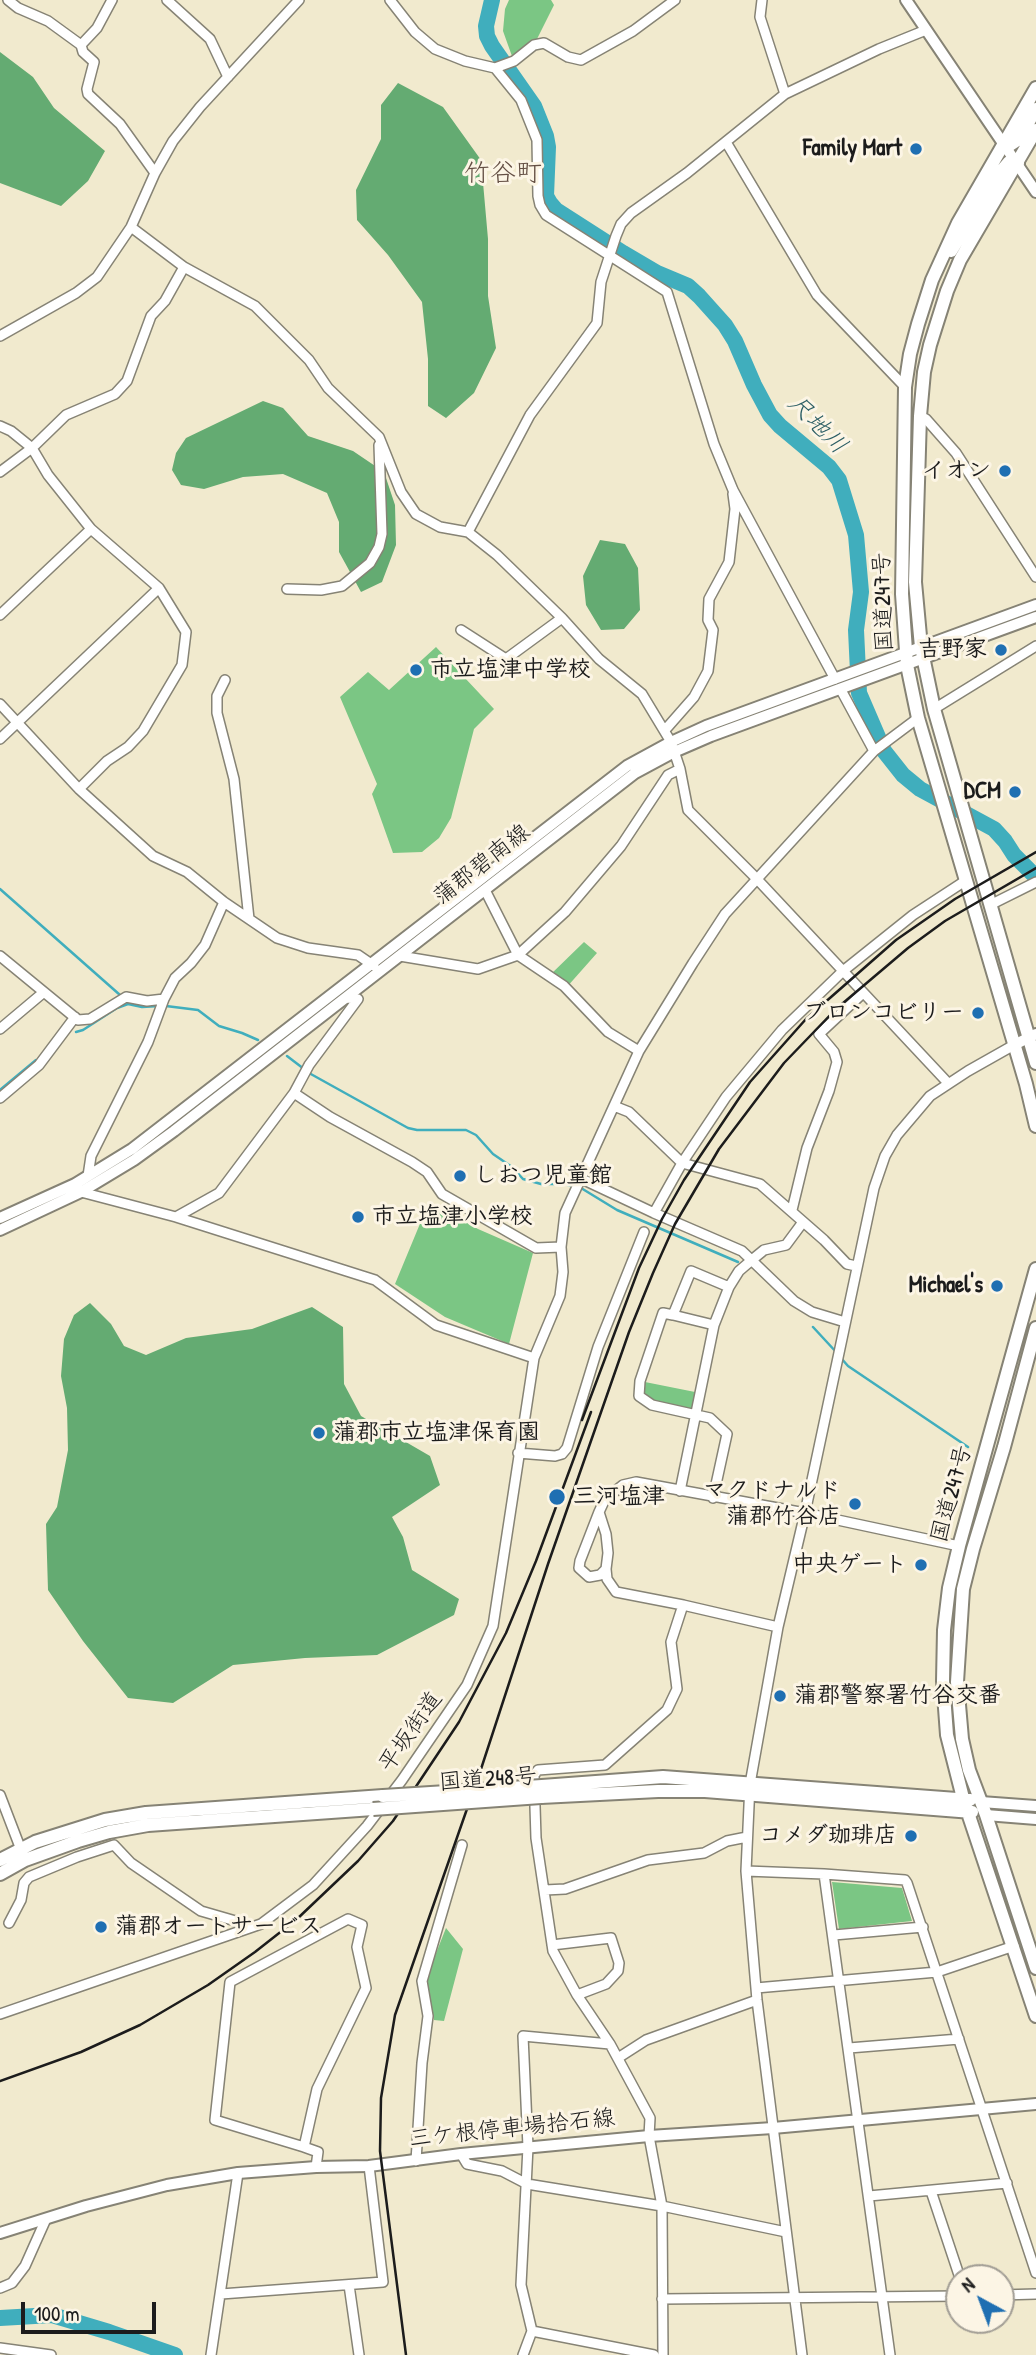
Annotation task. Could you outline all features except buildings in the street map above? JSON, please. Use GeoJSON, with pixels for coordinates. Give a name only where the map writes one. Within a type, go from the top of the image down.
{"type":"FeatureCollection","features":[{"type":"Feature","properties":{"kind":"highway","name":"国道247号"},"geometry":{"type":"LineString","coordinates":[[1036,89],[957,223],[938,267],[910,354],[905,387],[902,594],[907,659],[918,718],[1036,1126]]}},
{"type":"Feature","properties":{"kind":"highway"},"geometry":{"type":"LineString","coordinates":[[1004,143],[1010,145],[1019,139],[1036,109]]}},
{"type":"Feature","properties":{"kind":"highway","name":"国道247号"},"geometry":{"type":"LineString","coordinates":[[1036,130],[978,228],[947,291],[927,359],[920,416],[915,582],[922,653],[934,709],[990,905],[1032,1036],[1036,1063]]}},
{"type":"Feature","properties":{"kind":"highway"},"geometry":{"type":"LineString","coordinates":[[938,267],[953,249],[998,175],[1009,162],[1018,163]]}},
{"type":"Feature","properties":{"kind":"highway","name":"国道247号"},"geometry":{"type":"LineString","coordinates":[[1036,1269],[949,1588],[943,1681],[947,1735],[966,1804],[1036,2015]]}},
{"type":"Feature","properties":{"kind":"highway","name":"国道247号"},"geometry":{"type":"LineString","coordinates":[[1036,1328],[963,1589],[957,1682],[958,1712],[969,1769],[1036,1968]]}},
{"type":"Feature","properties":{"kind":"highway","name":"国道248号"},"geometry":{"type":"LineString","coordinates":[[0,1874],[22,1854],[69,1830],[146,1813],[383,1796],[542,1792],[751,1790],[966,1804],[981,1802]]}},
{"type":"Feature","properties":{"kind":"highway","name":"国道248号"},"geometry":{"type":"LineString","coordinates":[[0,1860],[109,1832],[148,1825],[373,1809],[542,1792]]}},
{"type":"Feature","properties":{"kind":"highway","name":"国道248号"},"geometry":{"type":"LineString","coordinates":[[966,1804],[986,1815]]}},
{"type":"Feature","properties":{"kind":"main road"},"geometry":{"type":"LineString","coordinates":[[906,0],[1036,192]]}},
{"type":"Feature","properties":{"kind":"main road","name":"蒲郡碧南線"},"geometry":{"type":"LineString","coordinates":[[0,1218],[39,1202],[132,1149],[375,968],[627,766],[672,747],[711,736],[865,681],[907,659],[1036,606]]}},
{"type":"Feature","properties":{"kind":"main road","name":"蒲郡碧南線"},"geometry":{"type":"LineString","coordinates":[[922,653],[1036,617]]}},
{"type":"Feature","properties":{"kind":"main road","name":"蒲郡碧南線"},"geometry":{"type":"LineString","coordinates":[[0,1230],[81,1192],[134,1160],[346,998],[375,968],[400,956],[672,747],[706,726],[863,668],[907,659]]}},
{"type":"Feature","properties":{"kind":"main road"},"geometry":{"type":"LineString","coordinates":[[1014,1045],[1032,1036]]}},
{"type":"Feature","properties":{"kind":"main road"},"geometry":{"type":"LineString","coordinates":[[981,1802],[1036,1806]]}},
{"type":"Feature","properties":{"kind":"main road"},"geometry":{"type":"LineString","coordinates":[[986,1815],[1036,1819]]}},
{"type":"Feature","properties":{"kind":"main road","name":"三ケ根停車場拾石線"},"geometry":{"type":"LineString","coordinates":[[0,2233],[167,2185],[238,2173],[369,2166],[528,2147],[1036,2105]]}},
{"type":"Feature","properties":{"kind":"street"},"geometry":{"type":"LineString","coordinates":[[8,0],[18,8],[48,21],[81,45],[83,52],[94,62],[88,94],[120,124],[155,173]]}},
{"type":"Feature","properties":{"kind":"street"},"geometry":{"type":"LineString","coordinates":[[81,45],[97,28],[112,0]]}},
{"type":"Feature","properties":{"kind":"street"},"geometry":{"type":"LineString","coordinates":[[167,0],[198,25],[210,39],[228,77]]}},
{"type":"Feature","properties":{"kind":"street"},"geometry":{"type":"LineString","coordinates":[[285,0],[292,8]]}},
{"type":"Feature","properties":{"kind":"street"},"geometry":{"type":"LineString","coordinates":[[0,336],[76,293],[97,277],[131,227],[155,173],[173,142],[299,0]]}},
{"type":"Feature","properties":{"kind":"street"},"geometry":{"type":"LineString","coordinates":[[390,0],[415,32],[435,49],[465,61],[497,68],[534,45],[544,43],[568,57],[582,60],[633,31],[675,0]]}},
{"type":"Feature","properties":{"kind":"street"},"geometry":{"type":"LineString","coordinates":[[762,0],[760,16],[785,94]]}},
{"type":"Feature","properties":{"kind":"street"},"geometry":{"type":"LineString","coordinates":[[468,532],[530,415],[597,323],[601,282],[621,224],[631,213],[687,173],[785,94],[878,49],[926,30]]}},
{"type":"Feature","properties":{"kind":"street"},"geometry":{"type":"LineString","coordinates":[[497,68],[521,100],[537,140],[538,196],[546,215],[667,292],[714,444],[733,490],[835,679]]}},
{"type":"Feature","properties":{"kind":"street"},"geometry":{"type":"LineString","coordinates":[[726,142],[817,295],[905,387]]}},
{"type":"Feature","properties":{"kind":"street"},"geometry":{"type":"LineString","coordinates":[[131,227],[184,267],[255,306],[310,360],[328,388],[379,437],[401,492],[416,514],[440,527],[468,532],[498,555],[599,659],[642,694],[665,730],[672,747],[680,769],[688,810],[756,878],[948,1083]]}},
{"type":"Feature","properties":{"kind":"street"},"geometry":{"type":"LineString","coordinates":[[0,472],[32,448],[66,415],[115,394],[127,381],[151,316],[166,301],[184,267]]}},
{"type":"Feature","properties":{"kind":"street"},"geometry":{"type":"LineString","coordinates":[[920,416],[926,419],[956,453],[1036,577]]}},
{"type":"Feature","properties":{"kind":"street"},"geometry":{"type":"LineString","coordinates":[[0,426],[11,431],[32,448],[48,475],[91,529],[159,587],[186,632],[182,665],[143,731],[79,789]]}},
{"type":"Feature","properties":{"kind":"street"},"geometry":{"type":"LineString","coordinates":[[286,589],[321,590],[342,586],[370,563],[379,547],[382,534],[379,437]]}},
{"type":"Feature","properties":{"kind":"street"},"geometry":{"type":"LineString","coordinates":[[665,730],[694,698],[708,671],[713,630],[708,620],[709,599],[729,562],[735,509],[733,490]]}},
{"type":"Feature","properties":{"kind":"street"},"geometry":{"type":"LineString","coordinates":[[0,615],[91,529]]}},
{"type":"Feature","properties":{"kind":"street"},"geometry":{"type":"LineString","coordinates":[[0,739],[159,587]]}},
{"type":"Feature","properties":{"kind":"street"},"geometry":{"type":"LineString","coordinates":[[461,630],[506,659],[562,618]]}},
{"type":"Feature","properties":{"kind":"street"},"geometry":{"type":"LineString","coordinates":[[934,709],[1036,646]]}},
{"type":"Feature","properties":{"kind":"street"},"geometry":{"type":"LineString","coordinates":[[225,680],[218,696],[217,713],[234,779],[249,919]]}},
{"type":"Feature","properties":{"kind":"street"},"geometry":{"type":"LineString","coordinates":[[841,690],[876,750]]}},
{"type":"Feature","properties":{"kind":"street"},"geometry":{"type":"LineString","coordinates":[[0,704],[79,789],[153,856],[187,872],[224,902],[277,937],[308,948],[358,955],[375,968]]}},
{"type":"Feature","properties":{"kind":"street","name":"平坂街道"},"geometry":{"type":"LineString","coordinates":[[0,2014],[261,1924],[313,1885],[367,1826],[402,1780],[467,1685],[493,1626],[534,1359],[560,1296],[565,1213],[639,1051],[725,914],[876,750],[918,718]]}},
{"type":"Feature","properties":{"kind":"street"},"geometry":{"type":"LineString","coordinates":[[400,956],[478,969],[518,955],[565,912],[621,846],[667,775],[680,769]]}},
{"type":"Feature","properties":{"kind":"street"},"geometry":{"type":"LineString","coordinates":[[654,1213],[682,1163],[726,1097],[774,1040],[843,971],[913,915],[965,881]]}},
{"type":"Feature","properties":{"kind":"street"},"geometry":{"type":"LineString","coordinates":[[990,905],[1033,883]]}},
{"type":"Feature","properties":{"kind":"street"},"geometry":{"type":"LineString","coordinates":[[485,890],[518,955],[564,986],[608,1032],[639,1051]]}},
{"type":"Feature","properties":{"kind":"street"},"geometry":{"type":"LineString","coordinates":[[88,1176],[91,1156],[148,1042],[162,1004],[175,978],[205,945],[224,902]]}},
{"type":"Feature","properties":{"kind":"street"},"geometry":{"type":"LineString","coordinates":[[0,956],[78,1020],[90,1019],[126,997],[162,1004]]}},
{"type":"Feature","properties":{"kind":"street"},"geometry":{"type":"LineString","coordinates":[[0,1029],[44,992]]}},
{"type":"Feature","properties":{"kind":"street"},"geometry":{"type":"LineString","coordinates":[[792,1210],[807,1149],[829,1091],[836,1062],[834,1052],[819,1034],[863,993]]}},
{"type":"Feature","properties":{"kind":"street"},"geometry":{"type":"LineString","coordinates":[[176,1217],[219,1193],[295,1093],[306,1071],[358,999],[346,998]]}},
{"type":"Feature","properties":{"kind":"street"},"geometry":{"type":"LineString","coordinates":[[0,1098],[39,1065],[75,1017]]}},
{"type":"Feature","properties":{"kind":"street"},"geometry":{"type":"LineString","coordinates":[[802,2355],[757,2000],[746,1871],[751,1790],[778,1627],[805,1513],[856,1266],[874,1188],[885,1156],[897,1135],[930,1096],[1014,1045]]}},
{"type":"Feature","properties":{"kind":"street"},"geometry":{"type":"LineString","coordinates":[[295,1093],[330,1117],[427,1171],[442,1194],[512,1235],[536,1248],[562,1247]]}},
{"type":"Feature","properties":{"kind":"street"},"geometry":{"type":"LineString","coordinates":[[614,1106],[629,1112],[682,1163],[760,1184],[792,1210],[847,1264],[856,1266]]}},
{"type":"Feature","properties":{"kind":"street"},"geometry":{"type":"LineString","coordinates":[[579,1185],[654,1213],[742,1251],[794,1301],[812,1312],[845,1322]]}},
{"type":"Feature","properties":{"kind":"street"},"geometry":{"type":"LineString","coordinates":[[81,1192],[176,1217],[375,1280],[436,1325],[534,1359]]}},
{"type":"Feature","properties":{"kind":"street"},"geometry":{"type":"LineString","coordinates":[[680,1491],[714,1325],[729,1287],[739,1271],[764,1250],[786,1245],[803,1222]]}},
{"type":"Feature","properties":{"kind":"street"},"geometry":{"type":"LineString","coordinates":[[518,1452],[555,1457],[567,1448],[598,1347],[644,1232]]}},
{"type":"Feature","properties":{"kind":"street"},"geometry":{"type":"LineString","coordinates":[[673,1315],[691,1271],[729,1287]]}},
{"type":"Feature","properties":{"kind":"street"},"geometry":{"type":"LineString","coordinates":[[713,1497],[727,1434],[710,1418],[652,1405],[639,1396],[640,1381],[663,1313],[714,1325]]}},
{"type":"Feature","properties":{"kind":"street"},"geometry":{"type":"LineString","coordinates":[[606,1569],[600,1575],[589,1577],[579,1568],[605,1499],[623,1485],[636,1482],[805,1513],[959,1546]]}},
{"type":"Feature","properties":{"kind":"street"},"geometry":{"type":"LineString","coordinates":[[599,1512],[606,1534],[607,1579],[616,1592],[778,1627]]}},
{"type":"Feature","properties":{"kind":"street"},"geometry":{"type":"LineString","coordinates":[[663,2355],[662,2206],[649,2136],[650,2119],[610,2044],[577,1996],[553,1951],[537,1838],[534,1775],[538,1770],[605,1765],[667,1710],[677,1689],[671,1642],[683,1605]]}},
{"type":"Feature","properties":{"kind":"street"},"geometry":{"type":"LineString","coordinates":[[0,1795],[22,1854]]}},
{"type":"Feature","properties":{"kind":"street"},"geometry":{"type":"LineString","coordinates":[[545,1890],[565,1889],[648,1860],[704,1853],[727,1841],[747,1837]]}},
{"type":"Feature","properties":{"kind":"street"},"geometry":{"type":"LineString","coordinates":[[9,1923],[21,1900],[26,1880],[77,1857],[114,1845],[131,1863],[201,1911],[249,1927]]}},
{"type":"Feature","properties":{"kind":"street"},"geometry":{"type":"LineString","coordinates":[[416,2161],[422,2063],[428,2016],[422,1981],[462,1845]]}},
{"type":"Feature","properties":{"kind":"street"},"geometry":{"type":"LineString","coordinates":[[746,1871],[905,1880],[923,1927],[1036,2273]]}},
{"type":"Feature","properties":{"kind":"street"},"geometry":{"type":"LineString","coordinates":[[824,1874],[890,2355]]}},
{"type":"Feature","properties":{"kind":"street"},"geometry":{"type":"LineString","coordinates":[[304,2147],[317,2089],[366,1988],[358,1947],[362,1925],[348,1919],[230,1982],[215,2120],[318,2152],[316,2167]]}},
{"type":"Feature","properties":{"kind":"street"},"geometry":{"type":"LineString","coordinates":[[834,1935],[923,1927]]}},
{"type":"Feature","properties":{"kind":"street"},"geometry":{"type":"LineString","coordinates":[[552,1945],[611,1938],[619,1963],[618,1971],[606,1984],[577,1996]]}},
{"type":"Feature","properties":{"kind":"street"},"geometry":{"type":"LineString","coordinates":[[756,1988],[937,1972],[1014,1946]]}},
{"type":"Feature","properties":{"kind":"street"},"geometry":{"type":"LineString","coordinates":[[618,2058],[646,2040],[757,2000]]}},
{"type":"Feature","properties":{"kind":"street"},"geometry":{"type":"LineString","coordinates":[[523,2355],[532,2331],[522,2284],[528,2147],[523,2036],[610,2044]]}},
{"type":"Feature","properties":{"kind":"street"},"geometry":{"type":"LineString","coordinates":[[849,2048],[958,2039]]}},
{"type":"Feature","properties":{"kind":"street"},"geometry":{"type":"LineString","coordinates":[[461,2154],[467,2164],[502,2171],[527,2184],[662,2206],[786,2232]]}},
{"type":"Feature","properties":{"kind":"street"},"geometry":{"type":"LineString","coordinates":[[221,2294],[383,2282],[369,2166]]}},
{"type":"Feature","properties":{"kind":"street"},"geometry":{"type":"LineString","coordinates":[[212,2351],[238,2173]]}},
{"type":"Feature","properties":{"kind":"street"},"geometry":{"type":"LineString","coordinates":[[869,2196],[1007,2183]]}},
{"type":"Feature","properties":{"kind":"street"},"geometry":{"type":"LineString","coordinates":[[931,2191],[955,2264]]}},
{"type":"Feature","properties":{"kind":"street"},"geometry":{"type":"LineString","coordinates":[[0,2288],[12,2283],[25,2266],[46,2219]]}},
{"type":"Feature","properties":{"kind":"street"},"geometry":{"type":"LineString","coordinates":[[349,2286],[359,2355]]}},
{"type":"Feature","properties":{"kind":"street"},"geometry":{"type":"LineString","coordinates":[[1015,2295],[1036,2294]]}},
{"type":"Feature","properties":{"kind":"street"},"geometry":{"type":"LineString","coordinates":[[662,2299],[945,2296]]}},
{"type":"Feature","properties":{"kind":"street"},"geometry":{"type":"LineString","coordinates":[[532,2331],[654,2355]]}},
{"type":"Feature","properties":{"kind":"street"},"geometry":{"type":"LineString","coordinates":[[0,2348],[51,2355]]}},
{"type":"Feature","properties":{"kind":"green space"},"geometry":{"type":"Polygon","coordinates":[[[509,0],[551,0],[554,5],[535,43],[513,59],[503,31],[505,9],[509,0]]]}},
{"type":"Feature","properties":{"kind":"green space"},"geometry":{"type":"Polygon","coordinates":[[[0,52],[33,77],[54,108],[105,151],[88,181],[61,206],[0,183],[0,52]]]}},
{"type":"Feature","properties":{"kind":"green space"},"geometry":{"type":"Polygon","coordinates":[[[398,83],[443,107],[481,160],[488,239],[488,296],[496,348],[474,393],[446,418],[428,406],[428,359],[422,302],[388,255],[357,220],[356,190],[381,139],[381,105],[398,83]]]}},
{"type":"Feature","properties":{"kind":"green space"},"geometry":{"type":"Polygon","coordinates":[[[263,401],[283,408],[308,436],[353,451],[384,472],[395,505],[396,545],[382,582],[361,592],[339,552],[339,522],[327,493],[283,474],[243,477],[204,489],[181,485],[172,470],[176,453],[186,438],[263,401]]]}},
{"type":"Feature","properties":{"kind":"green space"},"geometry":{"type":"Polygon","coordinates":[[[600,540],[625,544],[638,568],[640,610],[624,629],[601,630],[586,605],[583,576],[600,540]]]}},
{"type":"Feature","properties":{"kind":"green space"},"geometry":{"type":"Polygon","coordinates":[[[436,647],[494,709],[474,729],[451,818],[439,838],[422,852],[393,853],[372,794],[377,784],[340,697],[368,672],[389,690],[436,647]]]}},
{"type":"Feature","properties":{"kind":"green space"},"geometry":{"type":"Polygon","coordinates":[[[584,942],[597,953],[566,988],[549,976],[584,942]]]}},
{"type":"Feature","properties":{"kind":"green space"},"geometry":{"type":"Polygon","coordinates":[[[429,1202],[478,1229],[533,1253],[509,1344],[445,1317],[395,1284],[429,1202]]]}},
{"type":"Feature","properties":{"kind":"green space"},"geometry":{"type":"Polygon","coordinates":[[[90,1303],[111,1324],[124,1346],[146,1355],[186,1338],[252,1329],[312,1307],[343,1327],[344,1384],[361,1416],[430,1456],[440,1485],[392,1517],[403,1537],[412,1570],[459,1599],[454,1615],[377,1655],[233,1665],[173,1703],[128,1698],[83,1641],[48,1590],[46,1524],[57,1507],[68,1450],[67,1408],[61,1376],[64,1339],[74,1315],[90,1303]]]}},
{"type":"Feature","properties":{"kind":"green space"},"geometry":{"type":"Polygon","coordinates":[[[640,1381],[700,1393],[696,1416],[639,1396],[640,1381]]]}},
{"type":"Feature","properties":{"kind":"green space"},"geometry":{"type":"Polygon","coordinates":[[[832,1882],[902,1888],[912,1921],[839,1929],[832,1882]]]}},
{"type":"Feature","properties":{"kind":"green space"},"geometry":{"type":"Polygon","coordinates":[[[446,1928],[463,1949],[444,2021],[434,2020],[425,1981],[446,1928]]]}},
{"type":"Feature","properties":{"kind":"waterway","name":"尺地川"},"geometry":{"type":"LineString","coordinates":[[492,0],[486,26],[487,36],[534,106],[546,136],[546,196],[550,203],[556,210],[623,253],[657,273],[688,286],[699,296],[725,325],[735,341],[770,415],[829,467],[839,480],[856,535],[861,592],[856,630],[859,693],[884,751],[903,775],[920,789],[994,829],[1036,877]]}},
{"type":"Feature","properties":{"kind":"waterway"},"geometry":{"type":"LineString","coordinates":[[0,889],[120,995]]}},
{"type":"Feature","properties":{"kind":"waterway"},"geometry":{"type":"LineString","coordinates":[[76,1032],[128,1004],[159,1006]]}},
{"type":"Feature","properties":{"kind":"waterway"},"geometry":{"type":"LineString","coordinates":[[166,1006],[198,1010],[219,1026],[258,1040]]}},
{"type":"Feature","properties":{"kind":"waterway"},"geometry":{"type":"LineString","coordinates":[[287,1056],[304,1069]]}},
{"type":"Feature","properties":{"kind":"waterway"},"geometry":{"type":"LineString","coordinates":[[0,1090],[36,1060]]}},
{"type":"Feature","properties":{"kind":"waterway"},"geometry":{"type":"LineString","coordinates":[[309,1073],[408,1128],[466,1130],[476,1135],[493,1154],[512,1167],[523,1179],[541,1184],[564,1184],[581,1188],[617,1210],[738,1262]]}},
{"type":"Feature","properties":{"kind":"waterway"},"geometry":{"type":"LineString","coordinates":[[813,1327],[837,1353]]}},
{"type":"Feature","properties":{"kind":"waterway"},"geometry":{"type":"LineString","coordinates":[[841,1358],[848,1366],[968,1447]]}},
{"type":"Feature","properties":{"kind":"waterway"},"geometry":{"type":"LineString","coordinates":[[0,2318],[52,2315],[175,2355]]}},
{"type":"Feature","properties":{"kind":"railway"},"geometry":{"type":"LineString","coordinates":[[582,1420],[639,1268],[662,1219],[684,1180],[750,1082],[806,1019],[896,940],[955,899],[1036,852]]}},
{"type":"Feature","properties":{"kind":"railway"},"geometry":{"type":"LineString","coordinates":[[406,2355],[380,2151],[381,2098],[395,2015],[482,1766],[548,1564],[629,1332],[653,1273],[675,1224],[719,1149],[784,1063],[836,1009],[908,948],[945,921],[1036,868]]}},
{"type":"Feature","properties":{"kind":"railway"},"geometry":{"type":"LineString","coordinates":[[0,2081],[81,2052],[140,2025],[208,1985],[297,1919],[358,1861],[393,1821],[459,1722],[506,1633],[536,1561],[591,1412]]}},
{"type":"Feature","properties":{"kind":"place","name":"Family Mart"},"geometry":{"type":"Point","coordinates":[916,149]}},
{"type":"Feature","properties":{"kind":"place","name":"イオン"},"geometry":{"type":"Point","coordinates":[1005,471]}},
{"type":"Feature","properties":{"kind":"place","name":"吉野家"},"geometry":{"type":"Point","coordinates":[1001,650]}},
{"type":"Feature","properties":{"kind":"place","name":"市立塩津中学校"},"geometry":{"type":"Point","coordinates":[416,670]}},
{"type":"Feature","properties":{"kind":"place","name":"DCM"},"geometry":{"type":"Point","coordinates":[1015,792]}},
{"type":"Feature","properties":{"kind":"place","name":"ブロンコビリー"},"geometry":{"type":"Point","coordinates":[978,1013]}},
{"type":"Feature","properties":{"kind":"place","name":"しおつ児童館"},"geometry":{"type":"Point","coordinates":[460,1176]}},
{"type":"Feature","properties":{"kind":"place","name":"市立塩津小学校"},"geometry":{"type":"Point","coordinates":[358,1217]}},
{"type":"Feature","properties":{"kind":"place","name":"Michael's"},"geometry":{"type":"Point","coordinates":[997,1286]}},
{"type":"Feature","properties":{"kind":"place","name":"蒲郡市立塩津保育園"},"geometry":{"type":"Point","coordinates":[319,1433]}},
{"type":"Feature","properties":{"kind":"place","name":"三河塩津"},"geometry":{"type":"Point","coordinates":[557,1497]}},
{"type":"Feature","properties":{"kind":"place","name":"マクドナルド 蒲郡竹谷店"},"geometry":{"type":"Point","coordinates":[855,1504]}},
{"type":"Feature","properties":{"kind":"place","name":"中央ゲート"},"geometry":{"type":"Point","coordinates":[921,1565]}},
{"type":"Feature","properties":{"kind":"place","name":"蒲郡警察署竹谷交番"},"geometry":{"type":"Point","coordinates":[780,1696]}},
{"type":"Feature","properties":{"kind":"place","name":"コメダ珈琲店"},"geometry":{"type":"Point","coordinates":[911,1836]}},
{"type":"Feature","properties":{"kind":"place","name":"蒲郡オートサービス"},"geometry":{"type":"Point","coordinates":[101,1927]}},
{"type":"Feature","properties":{"kind":"district","name":"竹谷町"},"geometry":{"type":"Point","coordinates":[503,174]}}]}
